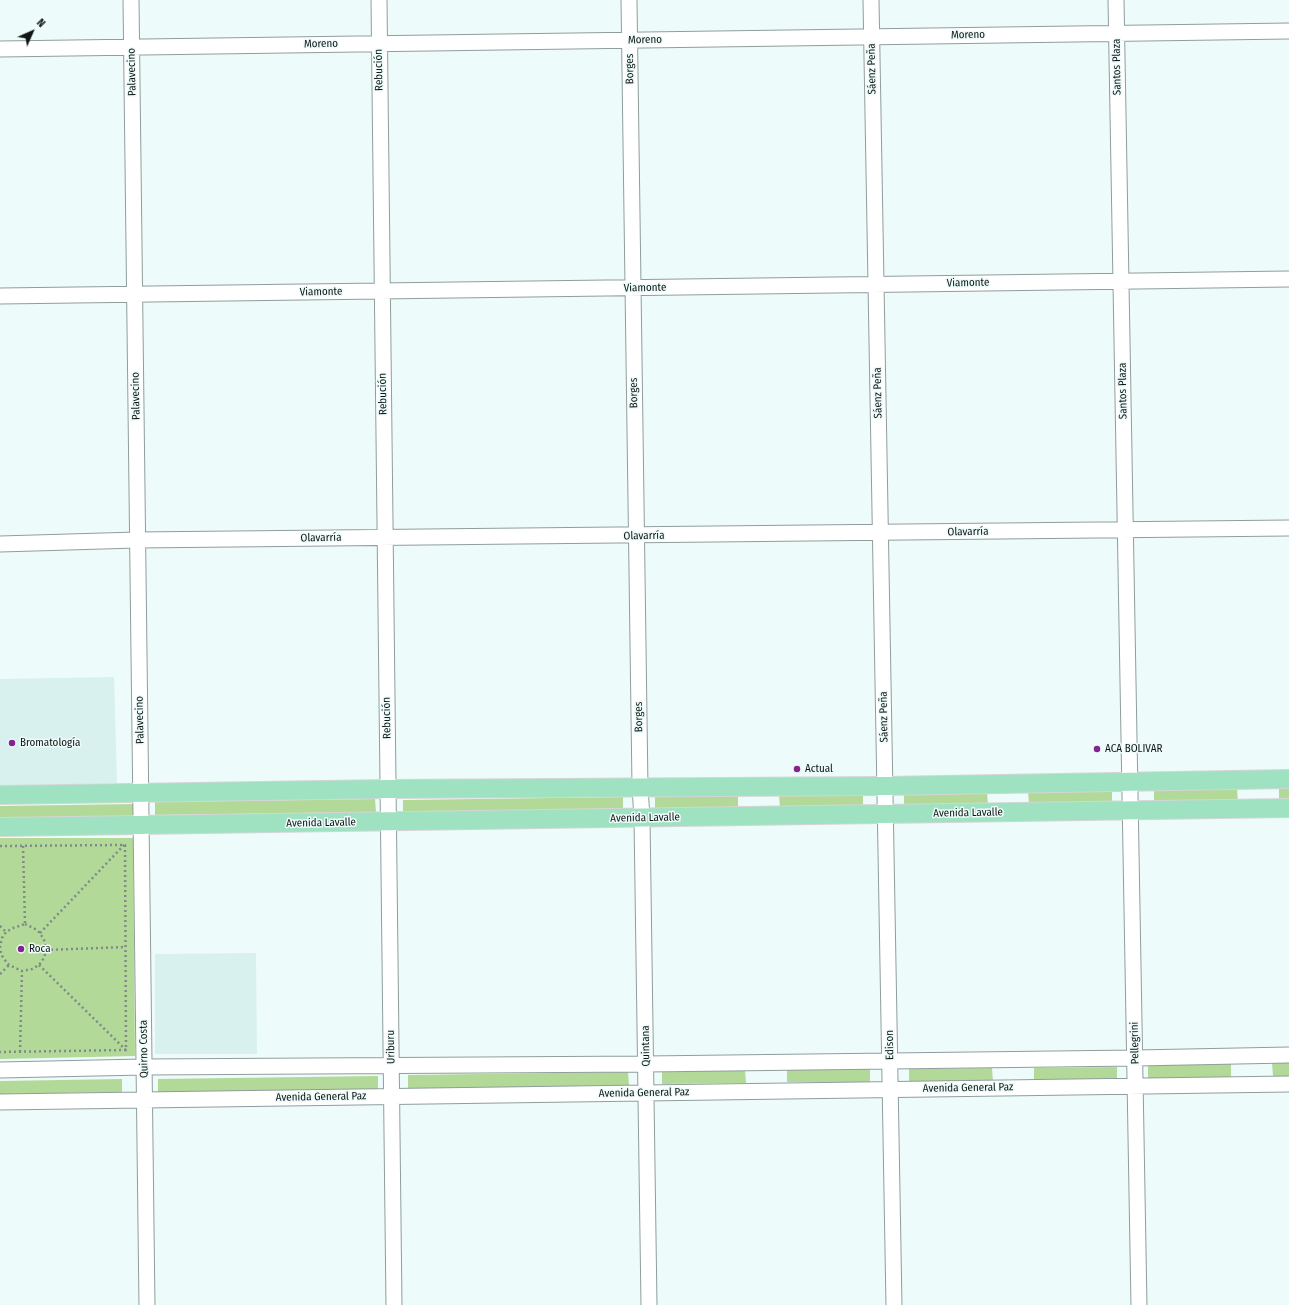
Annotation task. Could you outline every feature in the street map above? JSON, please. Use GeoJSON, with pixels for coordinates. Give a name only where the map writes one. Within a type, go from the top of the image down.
{"type":"FeatureCollection","features":[{"type":"Feature","properties":{"kind":"main road"},"geometry":{"type":"LineString","coordinates":[[0,795],[388,789],[885,786],[1289,779]]}},
{"type":"Feature","properties":{"kind":"main road","name":"Avenida Lavalle"},"geometry":{"type":"LineString","coordinates":[[0,827],[1289,808]]}},
{"type":"Feature","properties":{"kind":"street","name":"Palavecino"},"geometry":{"type":"LineString","coordinates":[[131,0],[140,793]]}},
{"type":"Feature","properties":{"kind":"street","name":"Rebución"},"geometry":{"type":"LineString","coordinates":[[379,0],[388,789]]}},
{"type":"Feature","properties":{"kind":"street","name":"Borges"},"geometry":{"type":"LineString","coordinates":[[629,0],[640,787]]}},
{"type":"Feature","properties":{"kind":"street","name":"Sáenz Peña"},"geometry":{"type":"LineString","coordinates":[[871,0],[885,786]]}},
{"type":"Feature","properties":{"kind":"street","name":"Santos Plaza"},"geometry":{"type":"LineString","coordinates":[[1116,0],[1130,781]]}},
{"type":"Feature","properties":{"kind":"street","name":"Moreno"},"geometry":{"type":"LineString","coordinates":[[0,49],[1289,31]]}},
{"type":"Feature","properties":{"kind":"street","name":"Viamonte"},"geometry":{"type":"LineString","coordinates":[[0,296],[1289,279]]}},
{"type":"Feature","properties":{"kind":"street","name":"Olavarría"},"geometry":{"type":"LineString","coordinates":[[0,544],[138,540],[1289,528]]}},
{"type":"Feature","properties":{"kind":"street","name":"Pellegrini"},"geometry":{"type":"LineString","coordinates":[[1130,781],[1139,1305]]}},
{"type":"Feature","properties":{"kind":"street","name":"Edison"},"geometry":{"type":"LineString","coordinates":[[885,786],[894,1305]]}},
{"type":"Feature","properties":{"kind":"street","name":"Quintana"},"geometry":{"type":"LineString","coordinates":[[640,787],[642,818],[649,1305]]}},
{"type":"Feature","properties":{"kind":"street","name":"Uriburu"},"geometry":{"type":"LineString","coordinates":[[388,789],[394,1305]]}},
{"type":"Feature","properties":{"kind":"street","name":"Quirno Costa"},"geometry":{"type":"LineString","coordinates":[[140,793],[147,1305]]}},
{"type":"Feature","properties":{"kind":"street"},"geometry":{"type":"LineString","coordinates":[[0,1070],[144,1067],[646,1064],[1289,1055]]}},
{"type":"Feature","properties":{"kind":"street","name":"Avenida General Paz"},"geometry":{"type":"LineString","coordinates":[[0,1102],[1289,1084]]}},
{"type":"Feature","properties":{"kind":"path"},"geometry":{"type":"LineString","coordinates":[[40,933],[125,845],[141,825]]}},
{"type":"Feature","properties":{"kind":"path"},"geometry":{"type":"LineString","coordinates":[[0,846],[125,845]]}},
{"type":"Feature","properties":{"kind":"path"},"geometry":{"type":"LineString","coordinates":[[125,845],[126,1050]]}},
{"type":"Feature","properties":{"kind":"path"},"geometry":{"type":"LineString","coordinates":[[23,846],[25,924]]}},
{"type":"Feature","properties":{"kind":"path"},"geometry":{"type":"LineString","coordinates":[[25,924],[35,928],[40,933],[44,940],[46,950],[44,958],[38,965],[32,969],[22,971],[8,965],[1,954],[0,946],[2,938],[6,932],[25,924]]}},
{"type":"Feature","properties":{"kind":"path"},"geometry":{"type":"LineString","coordinates":[[0,926],[6,932]]}},
{"type":"Feature","properties":{"kind":"path"},"geometry":{"type":"LineString","coordinates":[[46,950],[126,947]]}},
{"type":"Feature","properties":{"kind":"path"},"geometry":{"type":"LineString","coordinates":[[0,974],[8,965]]}},
{"type":"Feature","properties":{"kind":"path"},"geometry":{"type":"LineString","coordinates":[[38,965],[144,1067]]}},
{"type":"Feature","properties":{"kind":"path"},"geometry":{"type":"LineString","coordinates":[[20,1052],[22,971]]}},
{"type":"Feature","properties":{"kind":"path"},"geometry":{"type":"LineString","coordinates":[[0,1052],[126,1050]]}},
{"type":"Feature","properties":{"kind":"shaded area"},"geometry":{"type":"Polygon","coordinates":[[[114,677],[117,783],[0,786],[0,679],[114,677]]]}},
{"type":"Feature","properties":{"kind":"shaded area"},"geometry":{"type":"Polygon","coordinates":[[[256,953],[257,1054],[155,1054],[155,954],[256,953]]]}},
{"type":"Feature","properties":{"kind":"green space"},"geometry":{"type":"Polygon","coordinates":[[[1279,788],[1289,788],[1289,801],[1279,801],[1279,788]]]}},
{"type":"Feature","properties":{"kind":"green space"},"geometry":{"type":"Polygon","coordinates":[[[1154,789],[1237,789],[1238,802],[1154,803],[1154,789]]]}},
{"type":"Feature","properties":{"kind":"green space"},"geometry":{"type":"Polygon","coordinates":[[[1112,790],[1112,804],[1029,804],[1028,791],[1112,790]]]}},
{"type":"Feature","properties":{"kind":"green space"},"geometry":{"type":"Polygon","coordinates":[[[987,792],[988,805],[904,806],[904,793],[987,792]]]}},
{"type":"Feature","properties":{"kind":"green space"},"geometry":{"type":"Polygon","coordinates":[[[863,794],[863,807],[780,808],[779,795],[863,794]]]}},
{"type":"Feature","properties":{"kind":"green space"},"geometry":{"type":"Polygon","coordinates":[[[655,796],[738,796],[738,809],[655,810],[655,796]]]}},
{"type":"Feature","properties":{"kind":"green space"},"geometry":{"type":"Polygon","coordinates":[[[623,797],[623,810],[403,813],[403,800],[623,797]]]}},
{"type":"Feature","properties":{"kind":"green space"},"geometry":{"type":"Polygon","coordinates":[[[375,799],[376,812],[155,815],[155,802],[375,799]]]}},
{"type":"Feature","properties":{"kind":"green space"},"geometry":{"type":"Polygon","coordinates":[[[134,804],[134,817],[0,819],[0,806],[134,804]]]}},
{"type":"Feature","properties":{"kind":"green space"},"geometry":{"type":"Polygon","coordinates":[[[0,838],[133,838],[135,1056],[0,1059],[0,838]]]}},
{"type":"Feature","properties":{"kind":"green space"},"geometry":{"type":"Polygon","coordinates":[[[1272,1063],[1289,1063],[1289,1076],[1273,1076],[1272,1063]]]}},
{"type":"Feature","properties":{"kind":"green space"},"geometry":{"type":"Polygon","coordinates":[[[1148,1064],[1231,1064],[1231,1077],[1148,1078],[1148,1064]]]}},
{"type":"Feature","properties":{"kind":"green space"},"geometry":{"type":"Polygon","coordinates":[[[1117,1067],[1117,1080],[1034,1081],[1034,1068],[1117,1067]]]}},
{"type":"Feature","properties":{"kind":"green space"},"geometry":{"type":"Polygon","coordinates":[[[870,1068],[870,1082],[787,1082],[787,1069],[870,1068]]]}},
{"type":"Feature","properties":{"kind":"green space"},"geometry":{"type":"Polygon","coordinates":[[[992,1068],[993,1082],[909,1082],[909,1069],[992,1068]]]}},
{"type":"Feature","properties":{"kind":"green space"},"geometry":{"type":"Polygon","coordinates":[[[745,1070],[746,1083],[662,1084],[662,1071],[745,1070]]]}},
{"type":"Feature","properties":{"kind":"green space"},"geometry":{"type":"Polygon","coordinates":[[[628,1072],[629,1085],[408,1089],[408,1075],[628,1072]]]}},
{"type":"Feature","properties":{"kind":"green space"},"geometry":{"type":"Polygon","coordinates":[[[378,1076],[378,1089],[158,1092],[158,1079],[378,1076]]]}},
{"type":"Feature","properties":{"kind":"green space"},"geometry":{"type":"Polygon","coordinates":[[[122,1079],[122,1092],[0,1094],[0,1081],[122,1079]]]}},
{"type":"Feature","properties":{"kind":"place","name":"Bromatología"},"geometry":{"type":"Point","coordinates":[12,743]}},
{"type":"Feature","properties":{"kind":"place","name":"ACA BOLIVAR"},"geometry":{"type":"Point","coordinates":[1097,749]}},
{"type":"Feature","properties":{"kind":"place","name":"Actual"},"geometry":{"type":"Point","coordinates":[797,769]}},
{"type":"Feature","properties":{"kind":"place","name":"Roca"},"geometry":{"type":"Point","coordinates":[21,949]}}]}
